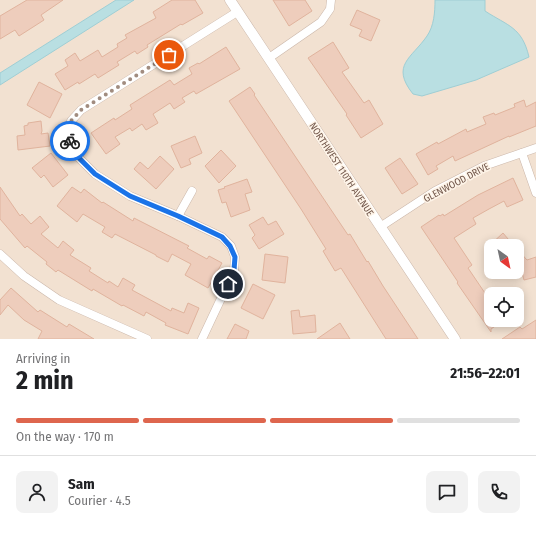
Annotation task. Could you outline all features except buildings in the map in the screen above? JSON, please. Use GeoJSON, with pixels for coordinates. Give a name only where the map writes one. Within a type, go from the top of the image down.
{"type":"FeatureCollection","features":[{"type":"Feature","properties":{"kind":"street","name":"NORTHWEST 110TH AVENUE"},"geometry":{"type":"LineString","coordinates":[[230,0],[455,339]]}},
{"type":"Feature","properties":{"kind":"street"},"geometry":{"type":"LineString","coordinates":[[269,58],[321,22],[330,9],[331,0]]}},
{"type":"Feature","properties":{"kind":"street"},"geometry":{"type":"LineString","coordinates":[[202,339],[234,270],[235,257],[230,246],[222,237],[178,216],[130,196],[95,174],[76,155],[68,137],[71,121],[81,110],[238,12]]}},
{"type":"Feature","properties":{"kind":"street","name":"GLENWOOD DRIVE"},"geometry":{"type":"LineString","coordinates":[[380,227],[435,191],[484,166],[536,148]]}},
{"type":"Feature","properties":{"kind":"street"},"geometry":{"type":"LineString","coordinates":[[522,153],[536,193]]}},
{"type":"Feature","properties":{"kind":"street"},"geometry":{"type":"LineString","coordinates":[[178,216],[192,191]]}},
{"type":"Feature","properties":{"kind":"street"},"geometry":{"type":"LineString","coordinates":[[0,254],[24,276],[59,300],[147,339]]}},
{"type":"Feature","properties":{"kind":"shaded area"},"geometry":{"type":"Polygon","coordinates":[[[0,0],[536,0],[536,339],[0,339],[0,0]]]}},
{"type":"Feature","properties":{"kind":"water"},"geometry":{"type":"Polygon","coordinates":[[[116,0],[134,0],[0,85],[0,73],[116,0]]]}},
{"type":"Feature","properties":{"kind":"water"},"geometry":{"type":"Polygon","coordinates":[[[435,0],[485,0],[485,11],[513,28],[518,33],[526,47],[529,57],[476,80],[422,96],[413,94],[406,84],[403,76],[403,69],[410,56],[427,36],[431,28],[434,19],[435,0]]]}},
{"type":"Feature","properties":{"kind":"way so far"},"geometry":{"type":"LineString","coordinates":[[70,141],[68,137],[71,121],[81,110],[169,55]]}},
{"type":"Feature","properties":{"kind":"route"},"geometry":{"type":"LineString","coordinates":[[70,141],[76,155],[95,174],[130,196],[178,216],[222,237],[230,246],[235,257],[234,270],[228,284]]}}]}
